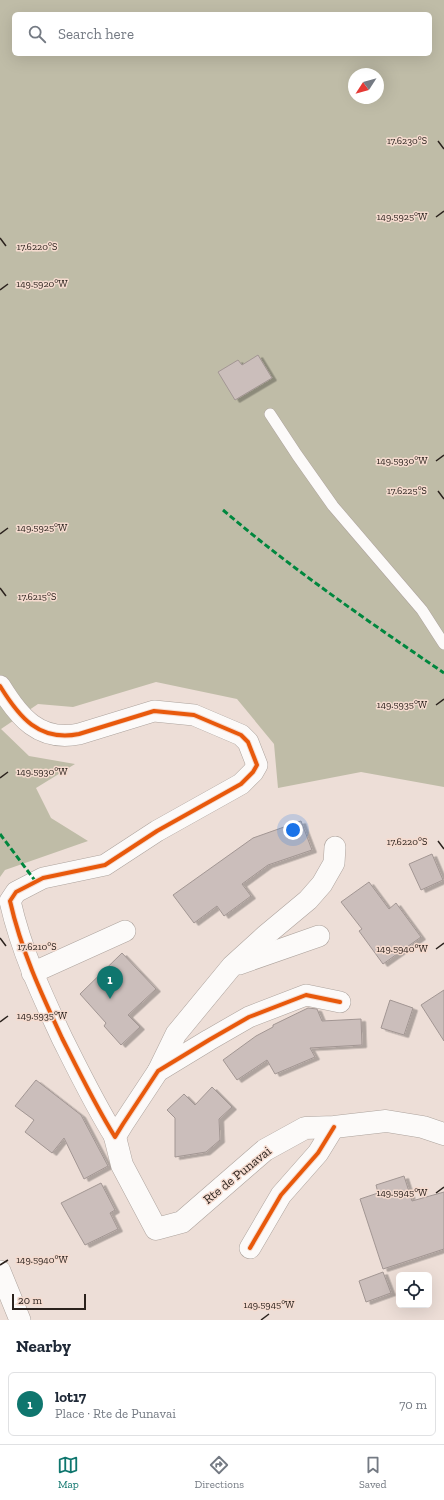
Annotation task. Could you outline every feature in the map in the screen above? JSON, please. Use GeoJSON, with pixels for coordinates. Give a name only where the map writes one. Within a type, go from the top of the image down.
{"type":"FeatureCollection","features":[{"type":"Feature","properties":{"kind":"main road","name":"Rte de Punavai"},"geometry":{"type":"LineString","coordinates":[[115,1137],[122,1165],[156,1228],[182,1222],[265,1150],[305,1128],[334,1127],[386,1121],[423,1127],[444,1134]]}},
{"type":"Feature","properties":{"kind":"street"},"geometry":{"type":"LineString","coordinates":[[0,686],[24,720],[49,734],[74,735],[154,711],[194,715],[241,734],[248,742],[257,765],[253,772],[241,784],[157,831],[105,865],[43,878],[16,892],[10,901],[15,924],[38,987],[84,1083],[115,1137],[158,1071],[176,1034],[232,966],[308,900],[322,884],[334,862],[335,848]]}},
{"type":"Feature","properties":{"kind":"street"},"geometry":{"type":"LineString","coordinates":[[32,973],[125,931]]}},
{"type":"Feature","properties":{"kind":"street"},"geometry":{"type":"LineString","coordinates":[[232,966],[319,936]]}},
{"type":"Feature","properties":{"kind":"street"},"geometry":{"type":"LineString","coordinates":[[158,1071],[248,1017],[306,994],[340,1002]]}},
{"type":"Feature","properties":{"kind":"street"},"geometry":{"type":"LineString","coordinates":[[250,1248],[281,1195],[318,1153],[334,1127]]}},
{"type":"Feature","properties":{"kind":"street"},"geometry":{"type":"LineString","coordinates":[[0,1271],[20,1320]]}},
{"type":"Feature","properties":{"kind":"lane"},"geometry":{"type":"LineString","coordinates":[[270,414],[297,456],[333,506],[422,610],[444,644]]}},
{"type":"Feature","properties":{"kind":"shaded area"},"geometry":{"type":"Polygon","coordinates":[[[0,0],[444,0],[444,787],[361,772],[278,788],[274,744],[237,699],[156,682],[73,707],[38,704],[1,729],[29,756],[75,764],[36,788],[51,818],[88,841],[5,870],[0,877],[0,0]]]}},
{"type":"Feature","properties":{"kind":"building"},"geometry":{"type":"Polygon","coordinates":[[[258,355],[272,378],[235,400],[218,372],[238,360],[242,365],[258,355]]]}},
{"type":"Feature","properties":{"kind":"building"},"geometry":{"type":"Polygon","coordinates":[[[301,821],[312,850],[268,865],[242,884],[251,896],[224,916],[217,906],[194,923],[173,895],[253,838],[301,821]]]}},
{"type":"Feature","properties":{"kind":"building"},"geometry":{"type":"Polygon","coordinates":[[[432,854],[443,880],[421,890],[409,864],[432,854]]]}},
{"type":"Feature","properties":{"kind":"building"},"geometry":{"type":"Polygon","coordinates":[[[369,882],[389,909],[396,903],[421,937],[383,964],[359,931],[362,929],[341,902],[369,882]]]}},
{"type":"Feature","properties":{"kind":"building"},"geometry":{"type":"Polygon","coordinates":[[[122,953],[156,989],[128,1015],[140,1027],[121,1045],[104,1026],[106,1023],[80,994],[122,953]]]}},
{"type":"Feature","properties":{"kind":"building"},"geometry":{"type":"Polygon","coordinates":[[[444,990],[444,1041],[421,1005],[444,990]]]}},
{"type":"Feature","properties":{"kind":"building"},"geometry":{"type":"Polygon","coordinates":[[[390,1000],[413,1008],[404,1035],[381,1028],[390,1000]]]}},
{"type":"Feature","properties":{"kind":"building"},"geometry":{"type":"Polygon","coordinates":[[[308,1008],[317,1009],[322,1021],[361,1019],[362,1045],[310,1048],[315,1057],[275,1074],[267,1060],[237,1080],[223,1060],[256,1036],[273,1027],[273,1025],[308,1008]]]}},
{"type":"Feature","properties":{"kind":"building"},"geometry":{"type":"Polygon","coordinates":[[[36,1080],[81,1115],[108,1166],[84,1179],[64,1138],[52,1153],[25,1132],[34,1120],[15,1106],[36,1080]]]}},
{"type":"Feature","properties":{"kind":"building"},"geometry":{"type":"Polygon","coordinates":[[[212,1087],[232,1107],[219,1119],[220,1140],[206,1152],[175,1157],[175,1118],[167,1110],[184,1094],[195,1105],[212,1087]]]}},
{"type":"Feature","properties":{"kind":"building"},"geometry":{"type":"Polygon","coordinates":[[[404,1176],[412,1201],[444,1192],[444,1249],[383,1269],[360,1199],[378,1193],[376,1185],[404,1176]]]}},
{"type":"Feature","properties":{"kind":"building"},"geometry":{"type":"Polygon","coordinates":[[[101,1183],[115,1210],[110,1213],[118,1229],[85,1245],[61,1203],[101,1183]]]}},
{"type":"Feature","properties":{"kind":"building"},"geometry":{"type":"Polygon","coordinates":[[[383,1272],[391,1293],[366,1302],[359,1281],[383,1272]]]}},
{"type":"Feature","properties":{"kind":"marked path"},"geometry":{"type":"LineString","coordinates":[[223,510],[304,574],[444,673]]}},
{"type":"Feature","properties":{"kind":"marked path"},"geometry":{"type":"LineString","coordinates":[[0,834],[36,882]]}},
{"type":"Feature","properties":{"kind":"cycle path"},"geometry":{"type":"LineString","coordinates":[[0,686],[23,717],[41,731],[65,736],[79,734],[154,711],[194,715],[241,735],[248,742],[257,765],[253,772],[241,784],[157,831],[105,865],[43,878],[16,892],[10,901],[20,937],[32,971],[62,1038],[87,1088],[115,1137],[158,1071],[209,1040],[249,1017],[306,995],[340,1002]]}},
{"type":"Feature","properties":{"kind":"cycle path"},"geometry":{"type":"LineString","coordinates":[[250,1248],[281,1195],[318,1153],[334,1127]]}},
{"type":"Feature","properties":{"kind":"place","name":"lot17"},"geometry":{"type":"Point","coordinates":[110,999]}}]}
